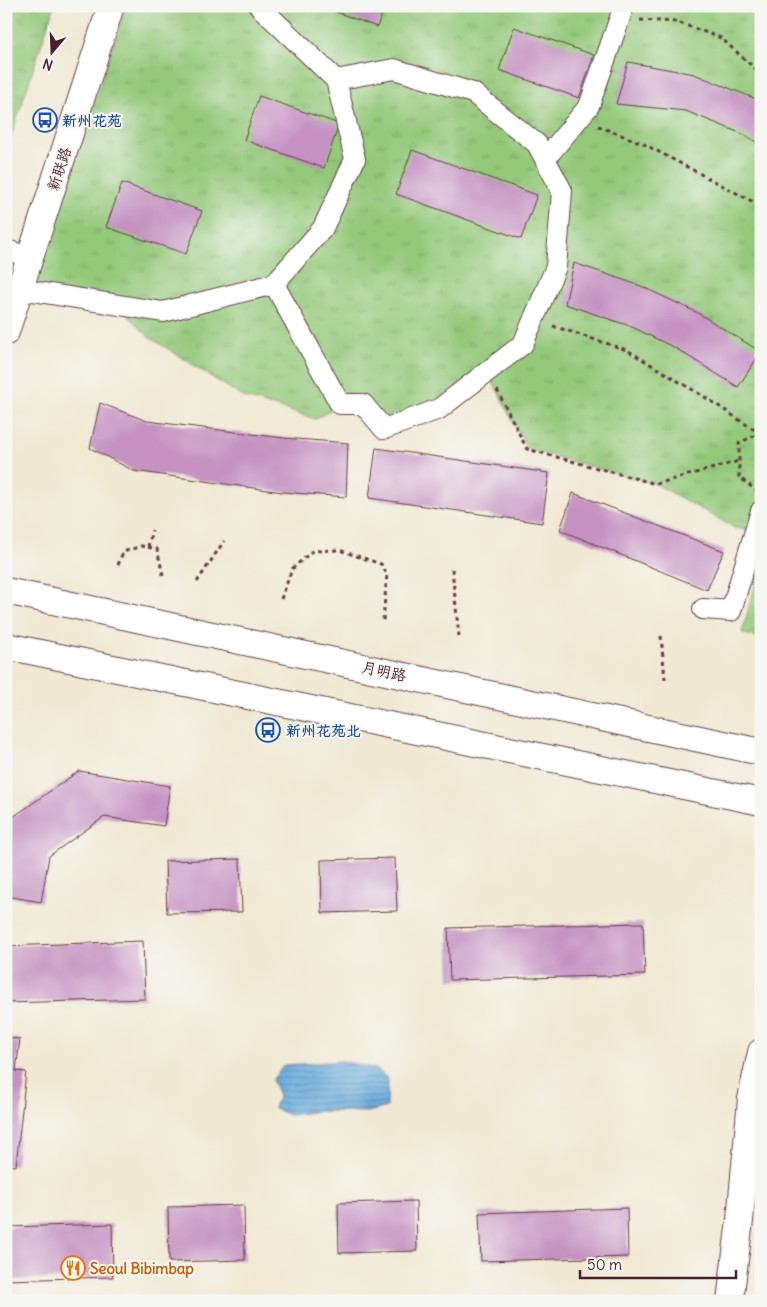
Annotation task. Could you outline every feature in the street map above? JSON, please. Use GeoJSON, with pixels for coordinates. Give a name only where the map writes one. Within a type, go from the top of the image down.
{"type":"FeatureCollection","features":[{"type":"Feature","properties":{"kind":"street","name":"新联路"},"geometry":{"type":"LineString","coordinates":[[6,332],[18,294],[18,253],[111,6]]}},
{"type":"Feature","properties":{"kind":"street"},"geometry":{"type":"LineString","coordinates":[[18,294],[32,291],[163,312],[274,284],[323,228],[355,159],[336,80],[259,6]]}},
{"type":"Feature","properties":{"kind":"street"},"geometry":{"type":"LineString","coordinates":[[545,160],[589,106],[622,13]]}},
{"type":"Feature","properties":{"kind":"street"},"geometry":{"type":"LineString","coordinates":[[274,284],[340,404],[362,404],[384,429],[439,409],[524,344],[556,267],[562,191],[537,144],[473,93],[394,69],[336,80]]}},
{"type":"Feature","properties":{"kind":"street"},"geometry":{"type":"LineString","coordinates":[[703,609],[731,611],[761,511]]}},
{"type":"Feature","properties":{"kind":"street","name":"月明路"},"geometry":{"type":"LineString","coordinates":[[6,591],[761,752]]}},
{"type":"Feature","properties":{"kind":"street"},"geometry":{"type":"LineString","coordinates":[[6,646],[761,802]]}},
{"type":"Feature","properties":{"kind":"street"},"geometry":{"type":"LineString","coordinates":[[730,1301],[741,1210],[751,1099],[761,1052]]}},
{"type":"Feature","properties":{"kind":"path"},"geometry":{"type":"LineString","coordinates":[[622,13],[677,22],[721,38],[761,74]]}},
{"type":"Feature","properties":{"kind":"path"},"geometry":{"type":"LineString","coordinates":[[579,118],[642,143],[761,206]]}},
{"type":"Feature","properties":{"kind":"path"},"geometry":{"type":"LineString","coordinates":[[534,319],[627,350],[712,401],[760,433]]}},
{"type":"Feature","properties":{"kind":"path"},"geometry":{"type":"LineString","coordinates":[[488,372],[527,448],[656,484],[739,461]]}},
{"type":"Feature","properties":{"kind":"path"},"geometry":{"type":"LineString","coordinates":[[760,433],[739,443],[739,461],[740,477],[761,494]]}},
{"type":"Feature","properties":{"kind":"path"},"geometry":{"type":"LineString","coordinates":[[148,547],[152,530]]}},
{"type":"Feature","properties":{"kind":"path"},"geometry":{"type":"LineString","coordinates":[[197,582],[224,541]]}},
{"type":"Feature","properties":{"kind":"path"},"geometry":{"type":"LineString","coordinates":[[118,565],[123,552],[141,546],[148,547],[157,549],[163,575]]}},
{"type":"Feature","properties":{"kind":"path"},"geometry":{"type":"LineString","coordinates":[[281,599],[292,570],[312,551],[339,550],[381,564],[387,574],[383,621]]}},
{"type":"Feature","properties":{"kind":"path"},"geometry":{"type":"LineString","coordinates":[[452,569],[459,636]]}},
{"type":"Feature","properties":{"kind":"path"},"geometry":{"type":"LineString","coordinates":[[661,636],[665,679]]}},
{"type":"Feature","properties":{"kind":"green space"},"geometry":{"type":"Polygon","coordinates":[[[6,6],[54,6],[6,152],[6,6]]]}},
{"type":"Feature","properties":{"kind":"green space"},"geometry":{"type":"Polygon","coordinates":[[[126,6],[761,6],[761,531],[735,528],[656,484],[527,449],[488,372],[384,429],[362,404],[340,404],[316,419],[243,397],[148,336],[117,305],[32,291],[126,6]]]}},
{"type":"Feature","properties":{"kind":"green space"},"geometry":{"type":"Polygon","coordinates":[[[761,562],[761,639],[742,633],[761,562]]]}},
{"type":"Feature","properties":{"kind":"water"},"geometry":{"type":"Polygon","coordinates":[[[342,1061],[376,1069],[388,1079],[387,1107],[368,1112],[320,1111],[289,1115],[274,1108],[279,1095],[272,1080],[284,1065],[342,1061]]]}},
{"type":"Feature","properties":{"kind":"building"},"geometry":{"type":"Polygon","coordinates":[[[320,6],[385,6],[377,27],[320,6]]]}},
{"type":"Feature","properties":{"kind":"building"},"geometry":{"type":"Polygon","coordinates":[[[514,27],[594,55],[579,98],[499,70],[514,27]]]}},
{"type":"Feature","properties":{"kind":"building"},"geometry":{"type":"Polygon","coordinates":[[[628,62],[694,74],[761,101],[761,145],[745,135],[686,111],[616,104],[628,62]]]}},
{"type":"Feature","properties":{"kind":"building"},"geometry":{"type":"Polygon","coordinates":[[[259,96],[339,124],[324,168],[244,140],[259,96]]]}},
{"type":"Feature","properties":{"kind":"building"},"geometry":{"type":"Polygon","coordinates":[[[412,150],[537,195],[521,239],[396,194],[412,150]]]}},
{"type":"Feature","properties":{"kind":"building"},"geometry":{"type":"Polygon","coordinates":[[[122,183],[202,211],[186,254],[106,227],[122,183]]]}},
{"type":"Feature","properties":{"kind":"building"},"geometry":{"type":"Polygon","coordinates":[[[574,263],[641,286],[698,313],[761,352],[738,387],[675,348],[630,326],[565,304],[574,263]]]}},
{"type":"Feature","properties":{"kind":"building"},"geometry":{"type":"Polygon","coordinates":[[[100,403],[147,421],[284,438],[348,443],[346,497],[282,492],[134,471],[90,448],[100,403]]]}},
{"type":"Feature","properties":{"kind":"building"},"geometry":{"type":"Polygon","coordinates":[[[376,448],[549,473],[542,523],[369,498],[376,448]]]}},
{"type":"Feature","properties":{"kind":"building"},"geometry":{"type":"Polygon","coordinates":[[[573,493],[724,551],[707,590],[560,530],[573,493]]]}},
{"type":"Feature","properties":{"kind":"building"},"geometry":{"type":"Polygon","coordinates":[[[79,771],[170,786],[164,826],[104,817],[49,856],[41,902],[6,896],[6,842],[10,819],[79,771]]]}},
{"type":"Feature","properties":{"kind":"building"},"geometry":{"type":"Polygon","coordinates":[[[395,858],[397,911],[322,913],[321,860],[395,858]]]}},
{"type":"Feature","properties":{"kind":"building"},"geometry":{"type":"Polygon","coordinates":[[[240,859],[242,912],[167,913],[165,861],[240,859]]]}},
{"type":"Feature","properties":{"kind":"building"},"geometry":{"type":"Polygon","coordinates":[[[643,923],[645,975],[450,980],[448,928],[643,923]]]}},
{"type":"Feature","properties":{"kind":"building"},"geometry":{"type":"Polygon","coordinates":[[[143,941],[145,999],[6,1003],[6,946],[143,941]]]}},
{"type":"Feature","properties":{"kind":"building"},"geometry":{"type":"Polygon","coordinates":[[[6,1038],[20,1039],[16,1071],[26,1072],[16,1166],[6,1165],[6,1038]]]}},
{"type":"Feature","properties":{"kind":"building"},"geometry":{"type":"Polygon","coordinates":[[[416,1201],[417,1251],[339,1253],[338,1203],[416,1201]]]}},
{"type":"Feature","properties":{"kind":"building"},"geometry":{"type":"Polygon","coordinates":[[[244,1205],[245,1260],[169,1262],[168,1207],[244,1205]]]}},
{"type":"Feature","properties":{"kind":"building"},"geometry":{"type":"Polygon","coordinates":[[[627,1208],[628,1257],[481,1261],[479,1213],[627,1208]]]}},
{"type":"Feature","properties":{"kind":"building"},"geometry":{"type":"Polygon","coordinates":[[[112,1224],[113,1277],[6,1280],[6,1227],[112,1224]]]}},
{"type":"Feature","properties":{"kind":"place","name":"新州花苑"},"geometry":{"type":"Point","coordinates":[45,120]}},
{"type":"Feature","properties":{"kind":"place","name":"新州花苑北"},"geometry":{"type":"Point","coordinates":[268,730]}},
{"type":"Feature","properties":{"kind":"place","name":"Seoul Bibimbap"},"geometry":{"type":"Point","coordinates":[73,1268]}}]}
